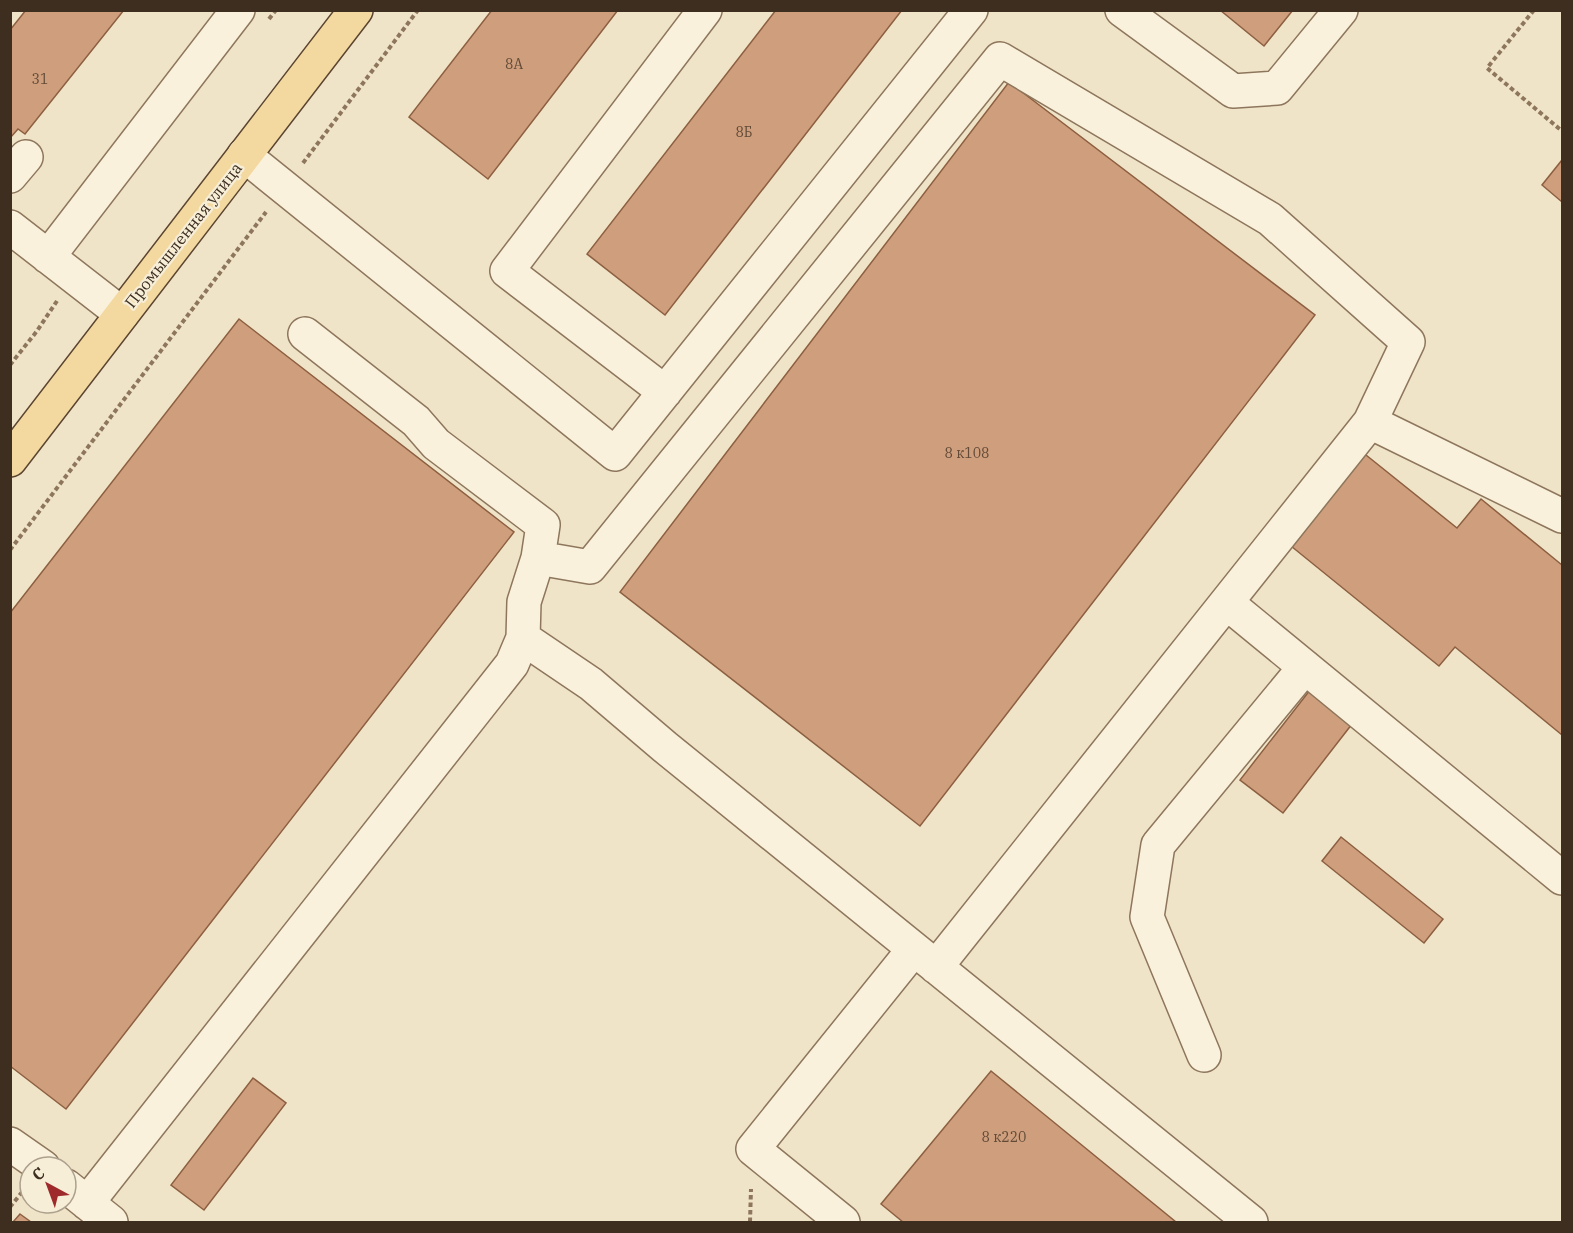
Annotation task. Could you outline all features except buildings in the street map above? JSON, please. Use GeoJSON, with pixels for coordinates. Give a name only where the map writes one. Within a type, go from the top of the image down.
{"type":"FeatureCollection","features":[{"type":"Feature","properties":{"kind":"main road","name":"Промышленная улица"},"geometry":{"type":"LineString","coordinates":[[10,460],[356,10]]}},
{"type":"Feature","properties":{"kind":"street"},"geometry":{"type":"LineString","coordinates":[[60,267],[238,10]]}},
{"type":"Feature","properties":{"kind":"street"},"geometry":{"type":"LineString","coordinates":[[665,392],[507,271],[705,10]]}},
{"type":"Feature","properties":{"kind":"street"},"geometry":{"type":"LineString","coordinates":[[244,155],[615,454],[971,10]]}},
{"type":"Feature","properties":{"kind":"street"},"geometry":{"type":"LineString","coordinates":[[1122,10],[1233,91],[1277,88],[1341,10]]}},
{"type":"Feature","properties":{"kind":"street"},"geometry":{"type":"LineString","coordinates":[[538,558],[590,567],[1000,59],[1270,219],[1408,342],[1370,422],[1227,603],[925,958],[753,1149],[843,1222]]}},
{"type":"Feature","properties":{"kind":"street"},"geometry":{"type":"LineString","coordinates":[[10,227],[122,314]]}},
{"type":"Feature","properties":{"kind":"street"},"geometry":{"type":"LineString","coordinates":[[88,1204],[512,664],[523,638],[524,602],[538,558],[543,525],[436,444],[416,421],[305,334]]}},
{"type":"Feature","properties":{"kind":"street"},"geometry":{"type":"LineString","coordinates":[[1370,422],[1563,516]]}},
{"type":"Feature","properties":{"kind":"street"},"geometry":{"type":"LineString","coordinates":[[1227,603],[1563,878]]}},
{"type":"Feature","properties":{"kind":"street"},"geometry":{"type":"LineString","coordinates":[[523,638],[591,684],[674,755],[1251,1222]]}},
{"type":"Feature","properties":{"kind":"street"},"geometry":{"type":"LineString","coordinates":[[1204,1055],[1147,917],[1158,845],[1305,667]]}},
{"type":"Feature","properties":{"kind":"path"},"geometry":{"type":"LineString","coordinates":[[10,550],[418,10]]}},
{"type":"Feature","properties":{"kind":"path"},"geometry":{"type":"LineString","coordinates":[[1534,10],[1487,68],[1563,131]]}},
{"type":"Feature","properties":{"kind":"path"},"geometry":{"type":"LineString","coordinates":[[10,366],[37,331],[60,267]]}}]}
